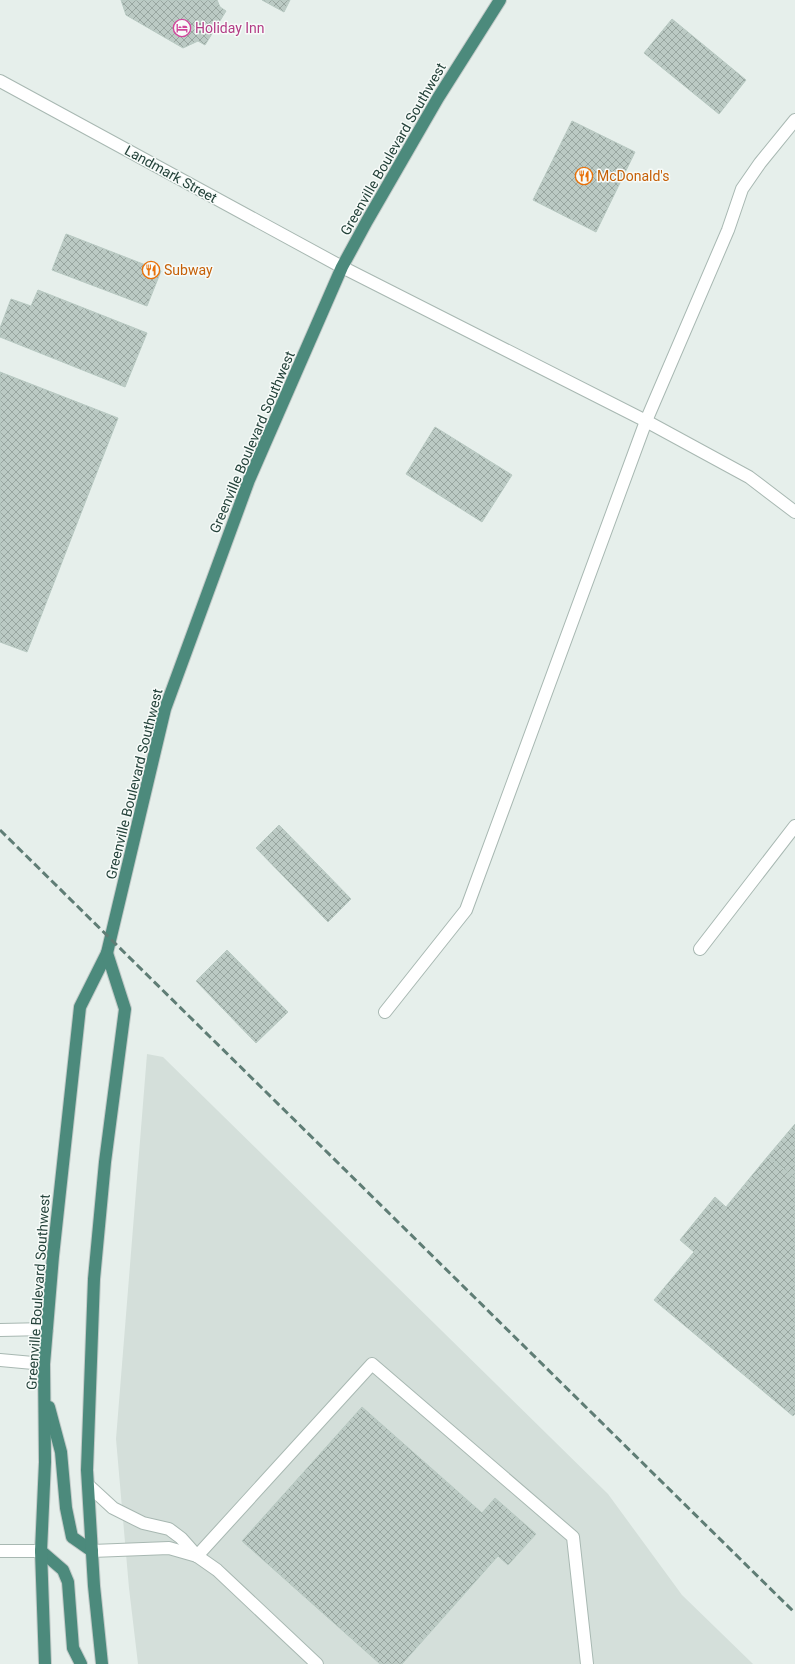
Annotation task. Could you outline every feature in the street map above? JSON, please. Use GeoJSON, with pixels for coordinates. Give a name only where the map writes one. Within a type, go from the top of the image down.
{"type":"FeatureCollection","features":[{"type":"Feature","properties":{"kind":"highway","name":"Greenville Boulevard Southwest"},"geometry":{"type":"LineString","coordinates":[[45,1664],[41,1551],[45,1462],[44,1364],[53,1256],[80,1007],[107,953],[166,710],[249,480],[342,267],[438,98],[500,0]]}},
{"type":"Feature","properties":{"kind":"highway"},"geometry":{"type":"LineString","coordinates":[[102,1664],[92,1551],[87,1470],[94,1279],[105,1162],[125,1008],[107,953]]}},
{"type":"Feature","properties":{"kind":"highway"},"geometry":{"type":"LineString","coordinates":[[44,1392],[61,1452],[66,1508],[72,1537],[92,1551]]}},
{"type":"Feature","properties":{"kind":"highway"},"geometry":{"type":"LineString","coordinates":[[41,1551],[63,1570],[68,1582],[73,1648],[81,1664]]}},
{"type":"Feature","properties":{"kind":"street","name":"Landmark Street"},"geometry":{"type":"LineString","coordinates":[[0,81],[342,267],[646,421],[749,477],[795,512]]}},
{"type":"Feature","properties":{"kind":"street"},"geometry":{"type":"LineString","coordinates":[[385,1012],[466,910],[646,421],[728,230],[742,189],[760,163],[795,120]]}},
{"type":"Feature","properties":{"kind":"street"},"geometry":{"type":"LineString","coordinates":[[700,949],[795,826]]}},
{"type":"Feature","properties":{"kind":"street"},"geometry":{"type":"LineString","coordinates":[[0,1330],[47,1329]]}},
{"type":"Feature","properties":{"kind":"street"},"geometry":{"type":"LineString","coordinates":[[0,1360],[44,1364]]}},
{"type":"Feature","properties":{"kind":"street"},"geometry":{"type":"LineString","coordinates":[[197,1556],[372,1364],[573,1537],[587,1664]]}},
{"type":"Feature","properties":{"kind":"street"},"geometry":{"type":"LineString","coordinates":[[88,1485],[113,1508],[142,1523],[169,1529],[181,1538],[197,1556],[217,1570],[317,1664]]}},
{"type":"Feature","properties":{"kind":"street"},"geometry":{"type":"LineString","coordinates":[[92,1551],[169,1548],[197,1556]]}},
{"type":"Feature","properties":{"kind":"street"},"geometry":{"type":"LineString","coordinates":[[0,1551],[41,1551]]}},
{"type":"Feature","properties":{"kind":"shaded area"},"geometry":{"type":"Polygon","coordinates":[[[147,1054],[163,1057],[608,1494],[682,1595],[753,1664],[138,1664],[129,1588],[116,1439],[147,1054]]]}},
{"type":"Feature","properties":{"kind":"building","name":"Holiday Inn"},"geometry":{"type":"Polygon","coordinates":[[[121,0],[217,0],[220,7],[226,11],[205,45],[198,41],[183,48],[126,15],[121,0]]]}},
{"type":"Feature","properties":{"kind":"building"},"geometry":{"type":"Polygon","coordinates":[[[262,0],[290,0],[284,12],[262,0]]]}},
{"type":"Feature","properties":{"kind":"building"},"geometry":{"type":"Polygon","coordinates":[[[672,19],[746,80],[719,114],[644,53],[672,19]]]}},
{"type":"Feature","properties":{"kind":"building","name":"McDonald's"},"geometry":{"type":"Polygon","coordinates":[[[572,121],[635,152],[596,232],[533,200],[572,121]]]}},
{"type":"Feature","properties":{"kind":"building"},"geometry":{"type":"Polygon","coordinates":[[[66,234],[161,271],[147,306],[52,270],[66,234]]]}},
{"type":"Feature","properties":{"kind":"building"},"geometry":{"type":"Polygon","coordinates":[[[38,290],[147,333],[125,387],[0,337],[0,328],[11,299],[31,306],[38,290]]]}},
{"type":"Feature","properties":{"kind":"building"},"geometry":{"type":"Polygon","coordinates":[[[0,372],[118,418],[27,652],[0,642],[0,372]]]}},
{"type":"Feature","properties":{"kind":"building"},"geometry":{"type":"Polygon","coordinates":[[[435,427],[512,475],[482,522],[406,474],[435,427]]]}},
{"type":"Feature","properties":{"kind":"building"},"geometry":{"type":"Polygon","coordinates":[[[279,825],[351,899],[328,922],[256,848],[279,825]]]}},
{"type":"Feature","properties":{"kind":"building"},"geometry":{"type":"Polygon","coordinates":[[[227,950],[288,1012],[256,1043],[196,981],[227,950]]]}},
{"type":"Feature","properties":{"kind":"building"},"geometry":{"type":"Polygon","coordinates":[[[795,1124],[795,1178],[768,1156],[795,1124]]]}},
{"type":"Feature","properties":{"kind":"building"},"geometry":{"type":"Polygon","coordinates":[[[768,1156],[795,1178],[795,1414],[793,1416],[654,1300],[694,1252],[680,1240],[715,1197],[726,1207],[768,1156]]]}},
{"type":"Feature","properties":{"kind":"building"},"geometry":{"type":"Polygon","coordinates":[[[362,1407],[482,1513],[495,1498],[536,1534],[508,1565],[498,1556],[402,1664],[380,1664],[242,1541],[362,1407]]]}},
{"type":"Feature","properties":{"kind":"railway"},"geometry":{"type":"LineString","coordinates":[[0,830],[795,1613]]}},
{"type":"Feature","properties":{"kind":"place","name":"Holiday Inn"},"geometry":{"type":"Point","coordinates":[182,28]}},
{"type":"Feature","properties":{"kind":"place","name":"McDonald's"},"geometry":{"type":"Point","coordinates":[584,176]}},
{"type":"Feature","properties":{"kind":"place","name":"Subway"},"geometry":{"type":"Point","coordinates":[151,270]}}]}
